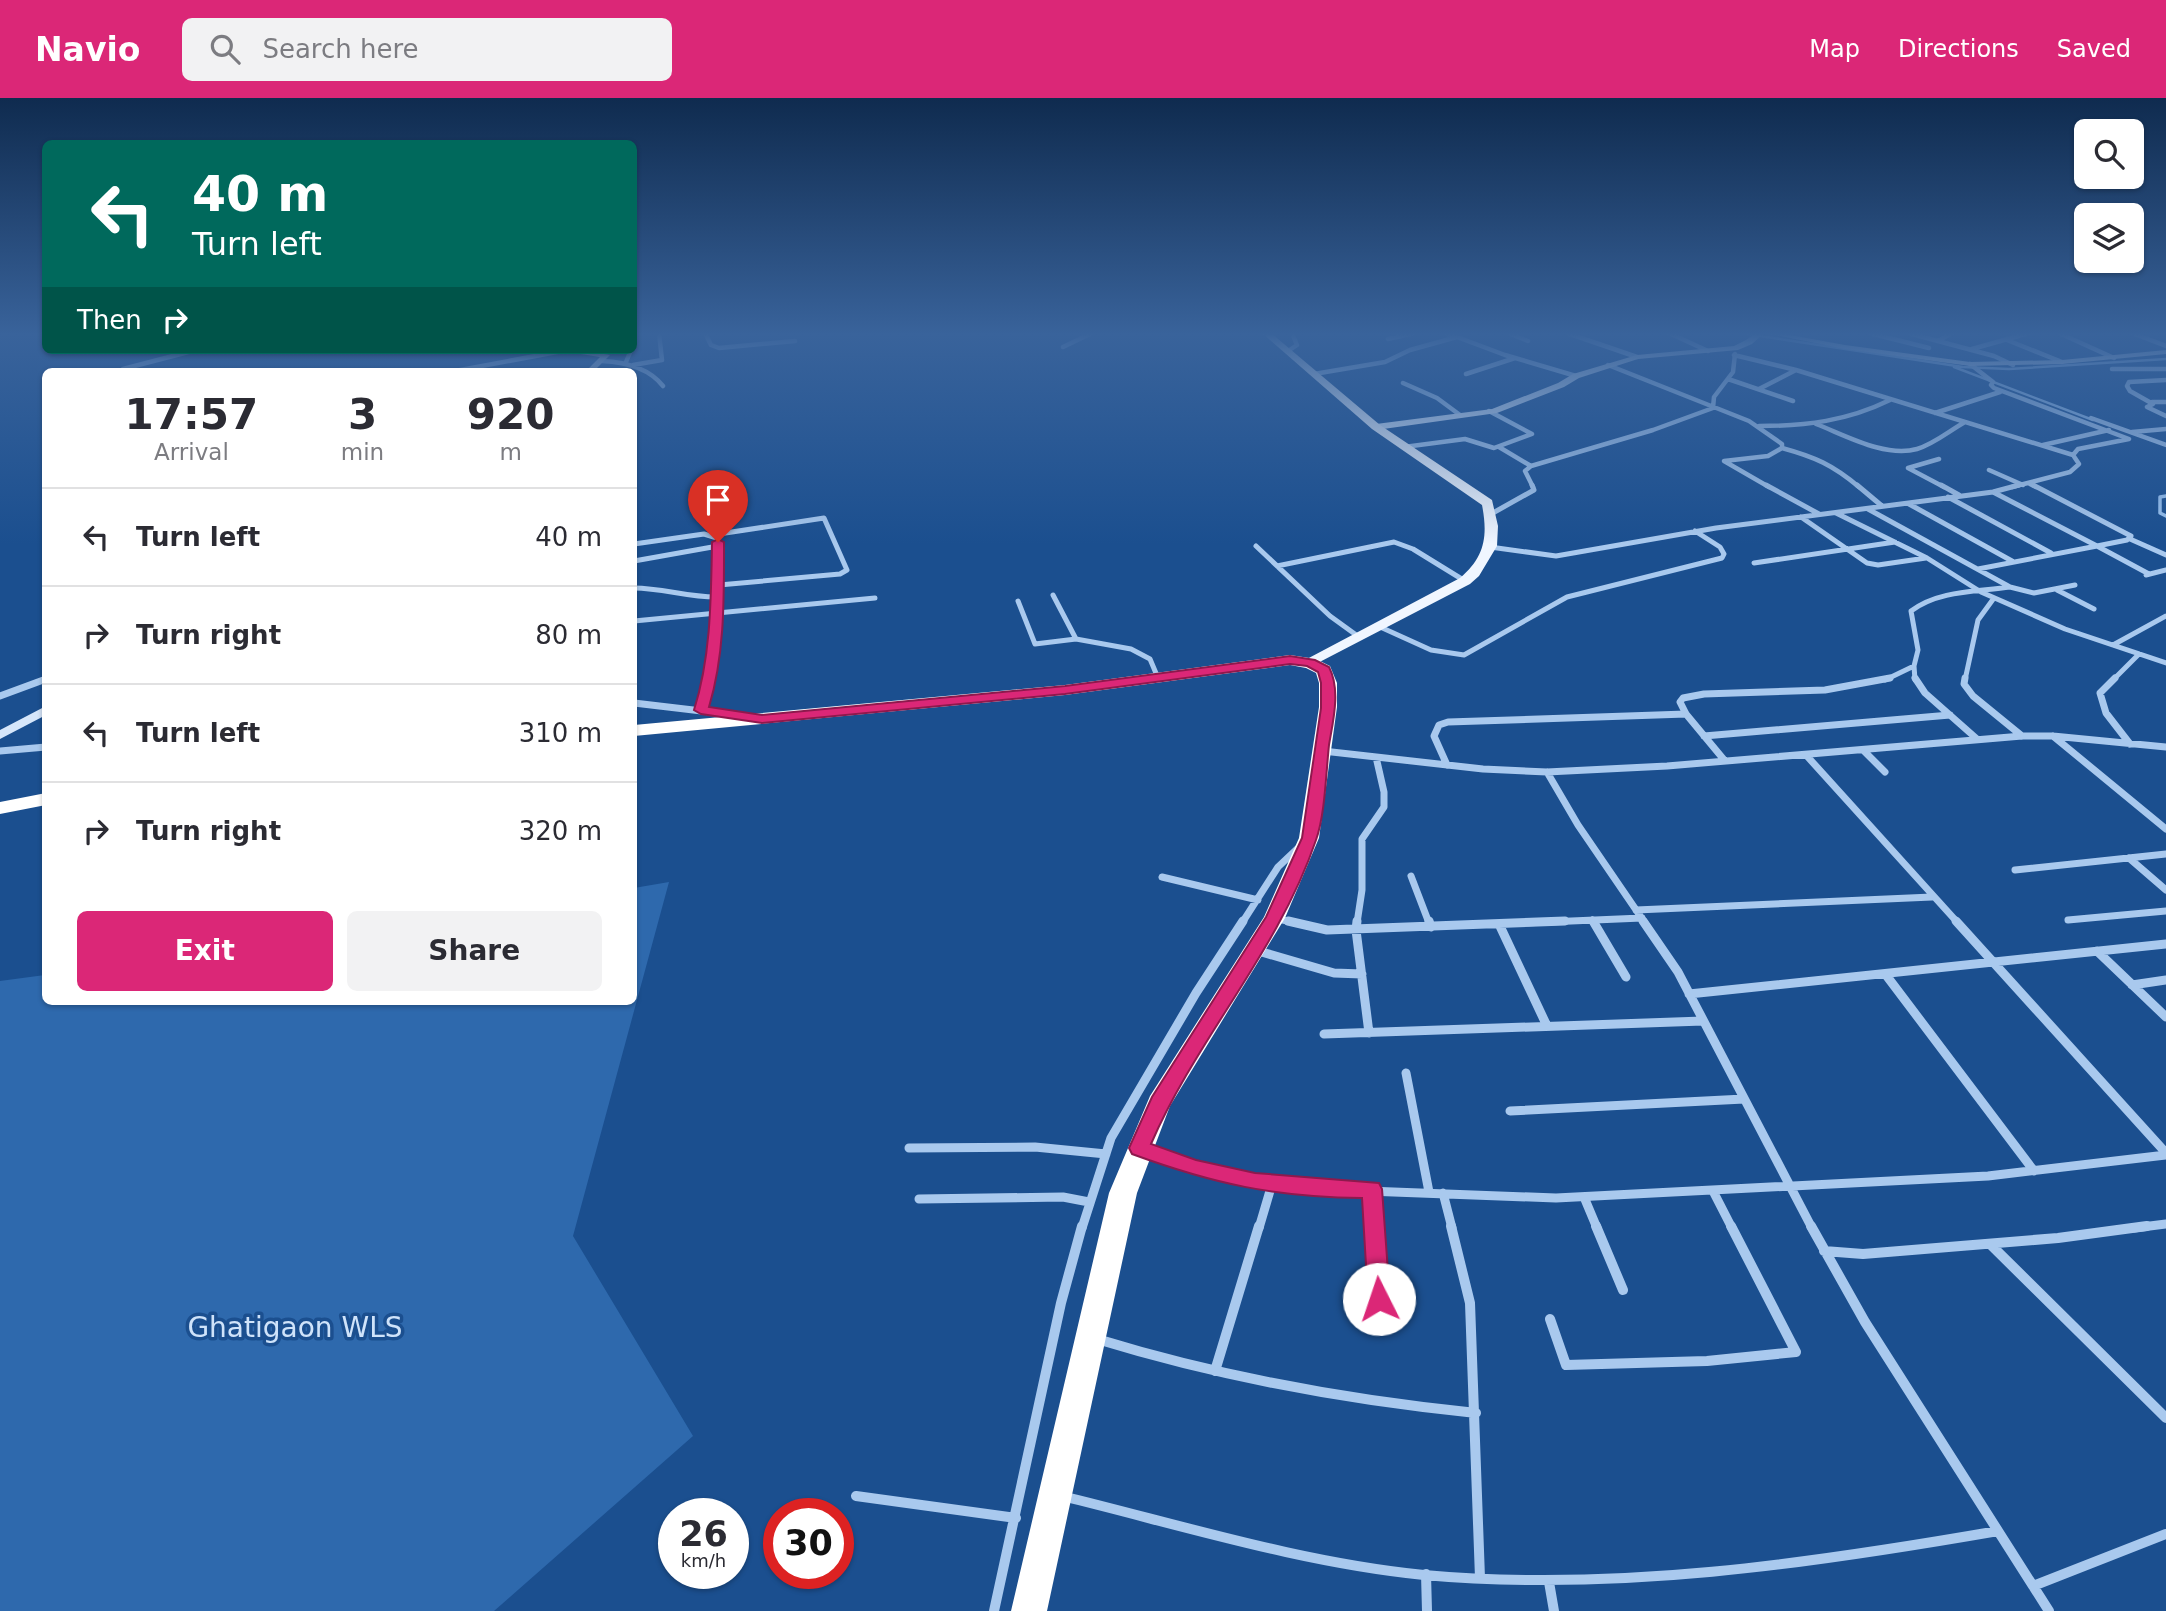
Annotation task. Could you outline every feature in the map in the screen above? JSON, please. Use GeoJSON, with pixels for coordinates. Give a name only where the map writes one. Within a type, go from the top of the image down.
{"type":"FeatureCollection","features":[{"type":"Feature","properties":{"kind":"highway"},"geometry":{"type":"LineString","coordinates":[[637,730],[1065,690],[1290,660],[1310,663],[1324,670],[1328,683],[1322,750],[1309,838],[1266,909],[1254,950],[1159,1103],[1139,1148],[1123,1193],[1089,1336],[1029,1611]]}},
{"type":"Feature","properties":{"kind":"highway"},"geometry":{"type":"LineString","coordinates":[[0,808],[42,800]]}},
{"type":"Feature","properties":{"kind":"main road"},"geometry":{"type":"LineString","coordinates":[[1310,663],[1378,625],[1465,582],[1482,569],[1494,530],[1488,503],[1376,428],[1349,404]]}},
{"type":"Feature","properties":{"kind":"street"},"geometry":{"type":"LineString","coordinates":[[1445,404],[1460,415]]}},
{"type":"Feature","properties":{"kind":"street"},"geometry":{"type":"LineString","coordinates":[[1376,428],[1489,411],[1509,404]]}},
{"type":"Feature","properties":{"kind":"street"},"geometry":{"type":"LineString","coordinates":[[1702,404],[1759,426],[1782,444],[1782,448]]}},
{"type":"Feature","properties":{"kind":"street"},"geometry":{"type":"LineString","coordinates":[[1712,404],[1713,408]]}},
{"type":"Feature","properties":{"kind":"street"},"geometry":{"type":"LineString","coordinates":[[1759,426],[1816,424],[1862,416],[1885,404]]}},
{"type":"Feature","properties":{"kind":"street"},"geometry":{"type":"LineString","coordinates":[[1490,547],[1556,556],[1695,531],[1993,492],[2027,484],[2079,464],[2073,455],[1900,404]]}},
{"type":"Feature","properties":{"kind":"street"},"geometry":{"type":"LineString","coordinates":[[1934,413],[1963,404]]}},
{"type":"Feature","properties":{"kind":"street"},"geometry":{"type":"LineString","coordinates":[[2041,404],[2166,445]]}},
{"type":"Feature","properties":{"kind":"street"},"geometry":{"type":"LineString","coordinates":[[2046,404],[2094,421],[2129,439],[2085,447],[2073,455]]}},
{"type":"Feature","properties":{"kind":"street"},"geometry":{"type":"LineString","coordinates":[[2150,404],[2147,407],[2166,417]]}},
{"type":"Feature","properties":{"kind":"street"},"geometry":{"type":"LineString","coordinates":[[1491,514],[1534,490],[1525,471],[1531,466],[1653,430],[1713,408]]}},
{"type":"Feature","properties":{"kind":"street"},"geometry":{"type":"LineString","coordinates":[[1403,447],[1451,439],[1473,440],[1491,448],[1532,434],[1489,411]]}},
{"type":"Feature","properties":{"kind":"street"},"geometry":{"type":"LineString","coordinates":[[2165,429],[2158,422],[2166,417]]}},
{"type":"Feature","properties":{"kind":"street"},"geometry":{"type":"LineString","coordinates":[[1816,424],[1868,442],[1906,450],[1920,447],[1965,422]]}},
{"type":"Feature","properties":{"kind":"street"},"geometry":{"type":"LineString","coordinates":[[2131,432],[2165,429]]}},
{"type":"Feature","properties":{"kind":"street"},"geometry":{"type":"LineString","coordinates":[[2042,445],[2110,430]]}},
{"type":"Feature","properties":{"kind":"street"},"geometry":{"type":"LineString","coordinates":[[1499,447],[1531,466]]}},
{"type":"Feature","properties":{"kind":"street"},"geometry":{"type":"LineString","coordinates":[[1820,514],[1724,461],[1768,456],[1782,448],[1814,457],[1835,467],[1883,507]]}},
{"type":"Feature","properties":{"kind":"street"},"geometry":{"type":"LineString","coordinates":[[1940,459],[1908,468],[1959,496]]}},
{"type":"Feature","properties":{"kind":"street"},"geometry":{"type":"LineString","coordinates":[[1989,470],[2027,484],[2121,528],[2130,534],[2130,539]]}},
{"type":"Feature","properties":{"kind":"street"},"geometry":{"type":"LineString","coordinates":[[1993,492],[2148,574],[2166,570]]}},
{"type":"Feature","properties":{"kind":"street"},"geometry":{"type":"LineString","coordinates":[[1948,497],[2052,553]]}},
{"type":"Feature","properties":{"kind":"street"},"geometry":{"type":"LineString","coordinates":[[1908,504],[2012,561]]}},
{"type":"Feature","properties":{"kind":"street"},"geometry":{"type":"LineString","coordinates":[[1868,509],[2026,594],[2036,595],[2075,585]]}},
{"type":"Feature","properties":{"kind":"street"},"geometry":{"type":"LineString","coordinates":[[1835,512],[1927,558],[1994,598],[2065,629],[2166,663]]}},
{"type":"Feature","properties":{"kind":"street"},"geometry":{"type":"LineString","coordinates":[[1801,517],[1873,565],[1927,558]]}},
{"type":"Feature","properties":{"kind":"street"},"geometry":{"type":"LineString","coordinates":[[637,544],[824,518],[847,570],[840,574],[719,585]]}},
{"type":"Feature","properties":{"kind":"street"},"geometry":{"type":"LineString","coordinates":[[1378,625],[1431,650],[1455,656],[1464,655],[1567,597],[1722,558],[1724,554],[1720,548],[1695,531]]}},
{"type":"Feature","properties":{"kind":"street"},"geometry":{"type":"LineString","coordinates":[[701,710],[709,685],[719,597],[718,546],[717,538],[712,535]]}},
{"type":"Feature","properties":{"kind":"street"},"geometry":{"type":"LineString","coordinates":[[1977,569],[2130,539],[2166,555]]}},
{"type":"Feature","properties":{"kind":"street"},"geometry":{"type":"LineString","coordinates":[[1277,566],[1394,542],[1413,549],[1465,582]]}},
{"type":"Feature","properties":{"kind":"street"},"geometry":{"type":"LineString","coordinates":[[1754,563],[1895,542]]}},
{"type":"Feature","properties":{"kind":"street"},"geometry":{"type":"LineString","coordinates":[[637,560],[718,546]]}},
{"type":"Feature","properties":{"kind":"street"},"geometry":{"type":"LineString","coordinates":[[1256,547],[1330,616],[1359,637]]}},
{"type":"Feature","properties":{"kind":"street"},"geometry":{"type":"LineString","coordinates":[[1978,739],[1925,693],[1915,680],[1914,666],[1918,650],[1910,611],[1917,605],[1938,598],[2010,587]]}},
{"type":"Feature","properties":{"kind":"street"},"geometry":{"type":"LineString","coordinates":[[637,588],[655,588],[695,598],[719,597]]}},
{"type":"Feature","properties":{"kind":"street"},"geometry":{"type":"LineString","coordinates":[[2056,590],[2094,609]]}},
{"type":"Feature","properties":{"kind":"street"},"geometry":{"type":"LineString","coordinates":[[1053,595],[1076,639]]}},
{"type":"Feature","properties":{"kind":"street"},"geometry":{"type":"LineString","coordinates":[[637,621],[875,598]]}},
{"type":"Feature","properties":{"kind":"street"},"geometry":{"type":"LineString","coordinates":[[1994,598],[1978,620],[1964,684],[1973,696],[2022,736]]}},
{"type":"Feature","properties":{"kind":"street"},"geometry":{"type":"LineString","coordinates":[[1018,601],[1035,644],[1076,639],[1142,654],[1150,659],[1158,678]]}},
{"type":"Feature","properties":{"kind":"street"},"geometry":{"type":"LineString","coordinates":[[2113,645],[2166,616]]}},
{"type":"Feature","properties":{"kind":"street"},"geometry":{"type":"LineString","coordinates":[[2130,744],[2106,713],[2100,693],[2109,681],[2132,667],[2139,654]]}},
{"type":"Feature","properties":{"kind":"street"},"geometry":{"type":"LineString","coordinates":[[1725,761],[1686,714],[1680,702],[1688,696],[1850,688],[1894,680],[1905,676],[1914,666]]}},
{"type":"Feature","properties":{"kind":"street"},"geometry":{"type":"LineString","coordinates":[[0,696],[42,680]]}},
{"type":"Feature","properties":{"kind":"street"},"geometry":{"type":"LineString","coordinates":[[637,703],[762,719]]}},
{"type":"Feature","properties":{"kind":"street"},"geometry":{"type":"LineString","coordinates":[[0,735],[42,712]]}},
{"type":"Feature","properties":{"kind":"street"},"geometry":{"type":"LineString","coordinates":[[1447,765],[1434,736],[1439,725],[1448,722],[1686,714]]}},
{"type":"Feature","properties":{"kind":"street"},"geometry":{"type":"LineString","coordinates":[[1704,736],[1950,715]]}},
{"type":"Feature","properties":{"kind":"street"},"geometry":{"type":"LineString","coordinates":[[1322,750],[1447,765],[1547,772],[1864,751],[2022,736],[2053,736],[2166,747]]}},
{"type":"Feature","properties":{"kind":"street"},"geometry":{"type":"LineString","coordinates":[[2053,736],[2166,829]]}},
{"type":"Feature","properties":{"kind":"street"},"geometry":{"type":"LineString","coordinates":[[0,751],[42,747]]}},
{"type":"Feature","properties":{"kind":"street"},"geometry":{"type":"LineString","coordinates":[[1864,751],[1885,772]]}},
{"type":"Feature","properties":{"kind":"street"},"geometry":{"type":"LineString","coordinates":[[1806,755],[2166,1154]]}},
{"type":"Feature","properties":{"kind":"street"},"geometry":{"type":"LineString","coordinates":[[1369,1033],[1356,930],[1362,890],[1362,839],[1384,807],[1384,792],[1376,757]]}},
{"type":"Feature","properties":{"kind":"street"},"geometry":{"type":"LineString","coordinates":[[1547,772],[1578,825],[1639,914],[1689,994],[1788,1186],[1865,1322],[2049,1611]]}},
{"type":"Feature","properties":{"kind":"street"},"geometry":{"type":"LineString","coordinates":[[2015,870],[2166,854]]}},
{"type":"Feature","properties":{"kind":"street"},"geometry":{"type":"LineString","coordinates":[[2129,858],[2166,890]]}},
{"type":"Feature","properties":{"kind":"street"},"geometry":{"type":"LineString","coordinates":[[1411,876],[1431,927]]}},
{"type":"Feature","properties":{"kind":"street"},"geometry":{"type":"LineString","coordinates":[[1162,877],[1327,930],[1592,920],[1639,914],[1933,897]]}},
{"type":"Feature","properties":{"kind":"street"},"geometry":{"type":"LineString","coordinates":[[994,1611],[1061,1303],[1089,1202],[1111,1138],[1196,993],[1266,909]]}},
{"type":"Feature","properties":{"kind":"street"},"geometry":{"type":"LineString","coordinates":[[2068,920],[2166,911]]}},
{"type":"Feature","properties":{"kind":"street"},"geometry":{"type":"LineString","coordinates":[[1592,920],[1626,977]]}},
{"type":"Feature","properties":{"kind":"street"},"geometry":{"type":"LineString","coordinates":[[1499,924],[1547,1026]]}},
{"type":"Feature","properties":{"kind":"street"},"geometry":{"type":"LineString","coordinates":[[1689,994],[2166,944]]}},
{"type":"Feature","properties":{"kind":"street"},"geometry":{"type":"LineString","coordinates":[[1254,950],[1334,973],[1362,974]]}},
{"type":"Feature","properties":{"kind":"street"},"geometry":{"type":"LineString","coordinates":[[2097,951],[2166,1017]]}},
{"type":"Feature","properties":{"kind":"street"},"geometry":{"type":"LineString","coordinates":[[1886,975],[2034,1171]]}},
{"type":"Feature","properties":{"kind":"street"},"geometry":{"type":"LineString","coordinates":[[2133,985],[2166,980]]}},
{"type":"Feature","properties":{"kind":"street"},"geometry":{"type":"LineString","coordinates":[[1324,1034],[1703,1021]]}},
{"type":"Feature","properties":{"kind":"street"},"geometry":{"type":"LineString","coordinates":[[1406,1073],[1429,1192]]}},
{"type":"Feature","properties":{"kind":"street"},"geometry":{"type":"LineString","coordinates":[[1510,1111],[1744,1099]]}},
{"type":"Feature","properties":{"kind":"street"},"geometry":{"type":"LineString","coordinates":[[909,1148],[1035,1147],[1106,1154]]}},
{"type":"Feature","properties":{"kind":"street"},"geometry":{"type":"LineString","coordinates":[[1139,1148],[1196,1169],[1314,1189],[1584,1197],[1988,1176],[2166,1154]]}},
{"type":"Feature","properties":{"kind":"street"},"geometry":{"type":"LineString","coordinates":[[1215,1371],[1272,1184]]}},
{"type":"Feature","properties":{"kind":"street"},"geometry":{"type":"LineString","coordinates":[[1371,1189],[1381,1326]]}},
{"type":"Feature","properties":{"kind":"street"},"geometry":{"type":"LineString","coordinates":[[1550,1319],[1566,1365],[1707,1361],[1796,1352],[1713,1191]]}},
{"type":"Feature","properties":{"kind":"street"},"geometry":{"type":"LineString","coordinates":[[1443,1192],[1470,1303],[1480,1578]]}},
{"type":"Feature","properties":{"kind":"street"},"geometry":{"type":"LineString","coordinates":[[919,1199],[1063,1197],[1089,1202]]}},
{"type":"Feature","properties":{"kind":"street"},"geometry":{"type":"LineString","coordinates":[[1584,1197],[1623,1290]]}},
{"type":"Feature","properties":{"kind":"street"},"geometry":{"type":"LineString","coordinates":[[1824,1251],[1863,1254],[1990,1244],[2166,1224]]}},
{"type":"Feature","properties":{"kind":"street"},"geometry":{"type":"LineString","coordinates":[[1990,1244],[2166,1418]]}},
{"type":"Feature","properties":{"kind":"street"},"geometry":{"type":"LineString","coordinates":[[1089,1336],[1154,1357],[1276,1386],[1428,1409],[1476,1413]]}},
{"type":"Feature","properties":{"kind":"street"},"geometry":{"type":"LineString","coordinates":[[1054,1494],[1339,1563],[1426,1574],[1549,1582],[1679,1577],[1851,1557],[1998,1531]]}},
{"type":"Feature","properties":{"kind":"street"},"geometry":{"type":"LineString","coordinates":[[856,1496],[1016,1518]]}},
{"type":"Feature","properties":{"kind":"street"},"geometry":{"type":"LineString","coordinates":[[2032,1586],[2166,1534]]}},
{"type":"Feature","properties":{"kind":"street"},"geometry":{"type":"LineString","coordinates":[[1426,1574],[1427,1611]]}},
{"type":"Feature","properties":{"kind":"street"},"geometry":{"type":"LineString","coordinates":[[1549,1582],[1554,1611]]}},
{"type":"Feature","properties":{"kind":"green space","name":"Ghatigaon WLS"},"geometry":{"type":"Polygon","coordinates":[[[669,882],[637,1000],[637,887],[669,882]]]}},
{"type":"Feature","properties":{"kind":"green space","name":"Ghatigaon WLS"},"geometry":{"type":"Polygon","coordinates":[[[42,975],[42,1005],[636,1005],[573,1236],[693,1436],[494,1611],[0,1611],[0,981],[42,975]]]}},
{"type":"Feature","properties":{"kind":"waterway"},"geometry":{"type":"LineString","coordinates":[[2050,404],[2093,420]]}},
{"type":"Feature","properties":{"kind":"waterway"},"geometry":{"type":"LineString","coordinates":[[2166,496],[2160,497],[2160,513],[2166,516]]}},
{"type":"Feature","properties":{"kind":"route"},"geometry":{"type":"LineString","coordinates":[[718,542],[718,612],[709,685],[701,710],[762,719],[1065,690],[1290,660],[1310,663],[1324,670],[1328,683],[1328,708],[1309,838],[1274,918],[1159,1103],[1139,1148],[1196,1169],[1255,1182],[1314,1189],[1371,1189],[1379,1299]]}}]}
